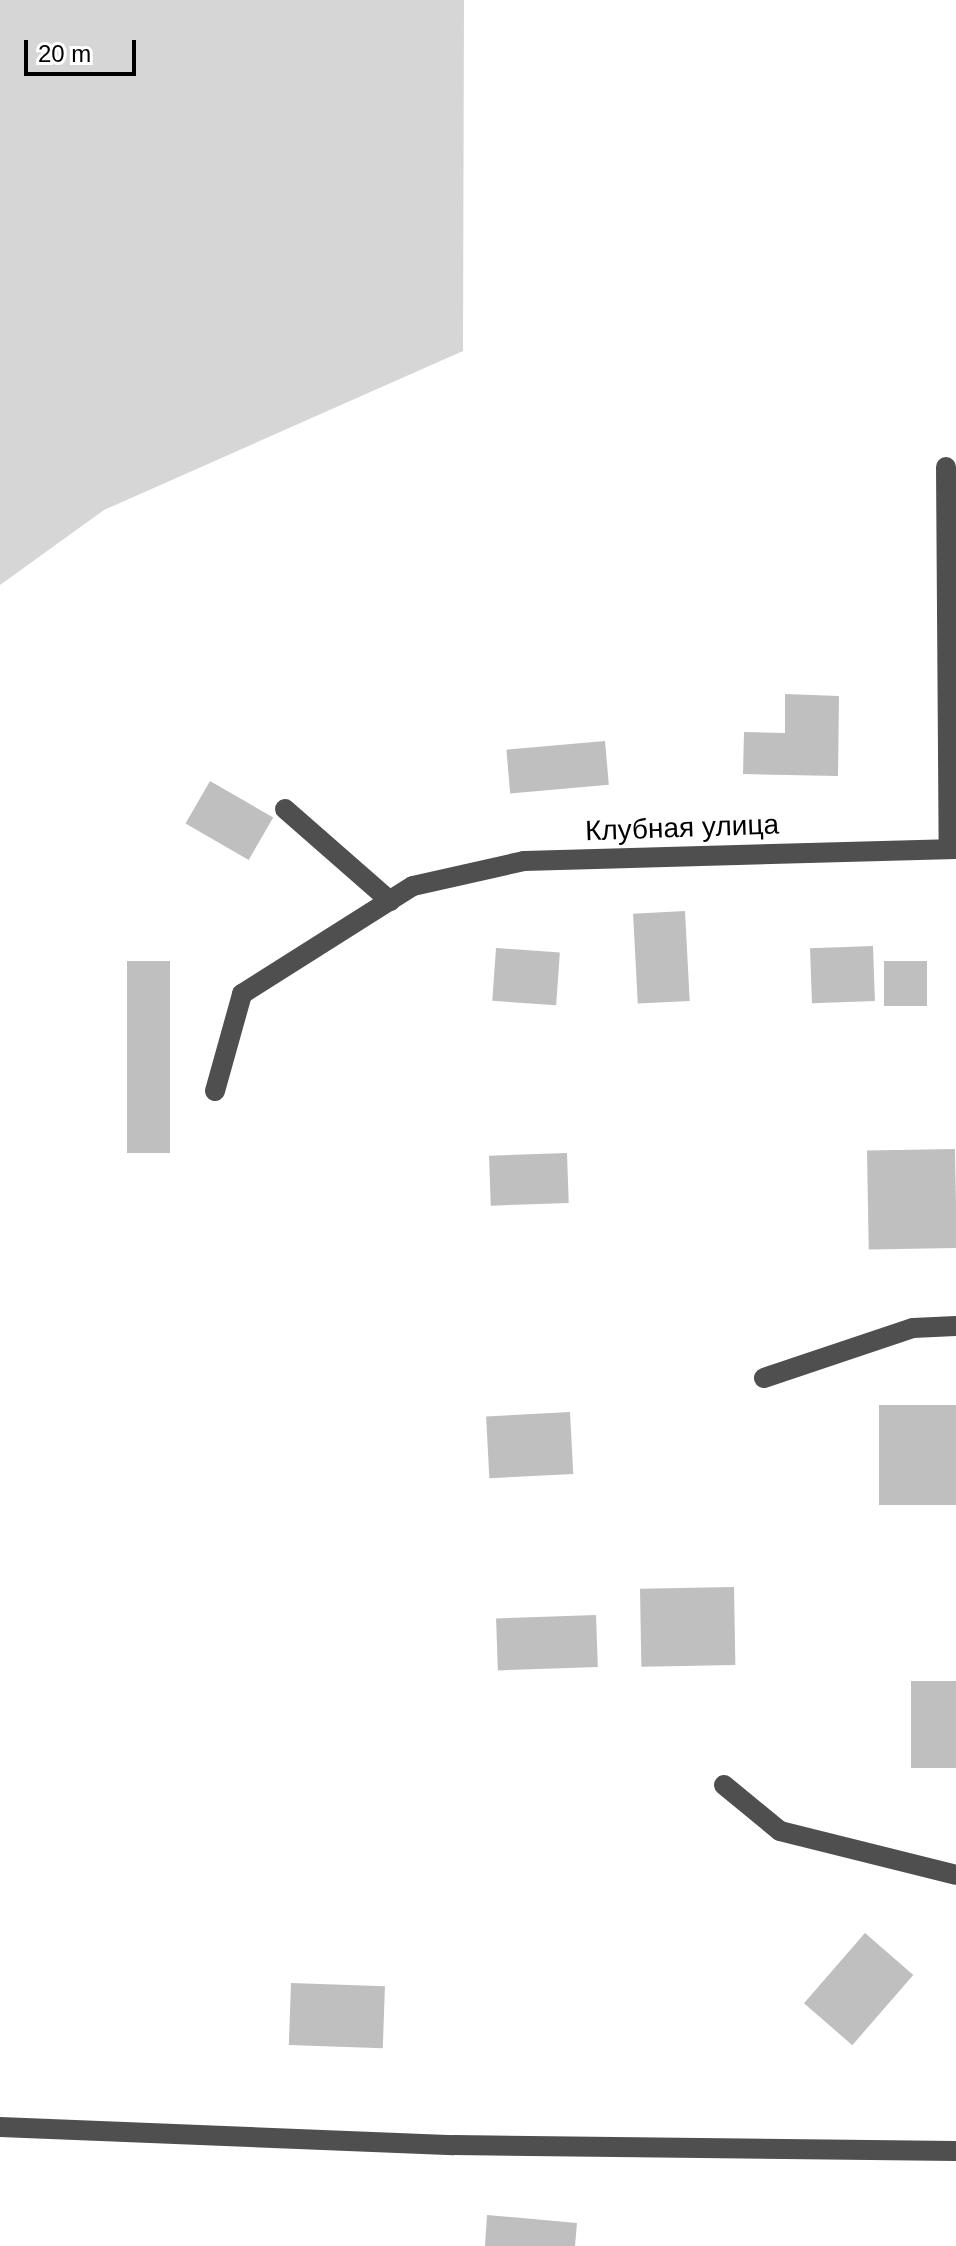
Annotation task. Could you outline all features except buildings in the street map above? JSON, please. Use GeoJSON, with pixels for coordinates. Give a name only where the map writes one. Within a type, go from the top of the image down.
{"type":"FeatureCollection","features":[{"type":"Feature","properties":{"kind":"street"},"geometry":{"type":"LineString","coordinates":[[946,467],[953,849]]}},
{"type":"Feature","properties":{"kind":"street"},"geometry":{"type":"LineString","coordinates":[[215,1091],[242,994],[390,901],[285,809]]}},
{"type":"Feature","properties":{"kind":"street","name":"Клубная улица"},"geometry":{"type":"LineString","coordinates":[[390,901],[413,886],[524,861],[953,849]]}},
{"type":"Feature","properties":{"kind":"street"},"geometry":{"type":"LineString","coordinates":[[764,1378],[913,1328],[956,1326]]}},
{"type":"Feature","properties":{"kind":"street"},"geometry":{"type":"LineString","coordinates":[[724,1785],[780,1831],[956,1875]]}},
{"type":"Feature","properties":{"kind":"street"},"geometry":{"type":"LineString","coordinates":[[0,2127],[454,2145],[956,2151]]}},
{"type":"Feature","properties":{"kind":"shaded area"},"geometry":{"type":"Polygon","coordinates":[[[0,0],[464,0],[463,351],[104,510],[0,585],[0,0]]]}}]}
